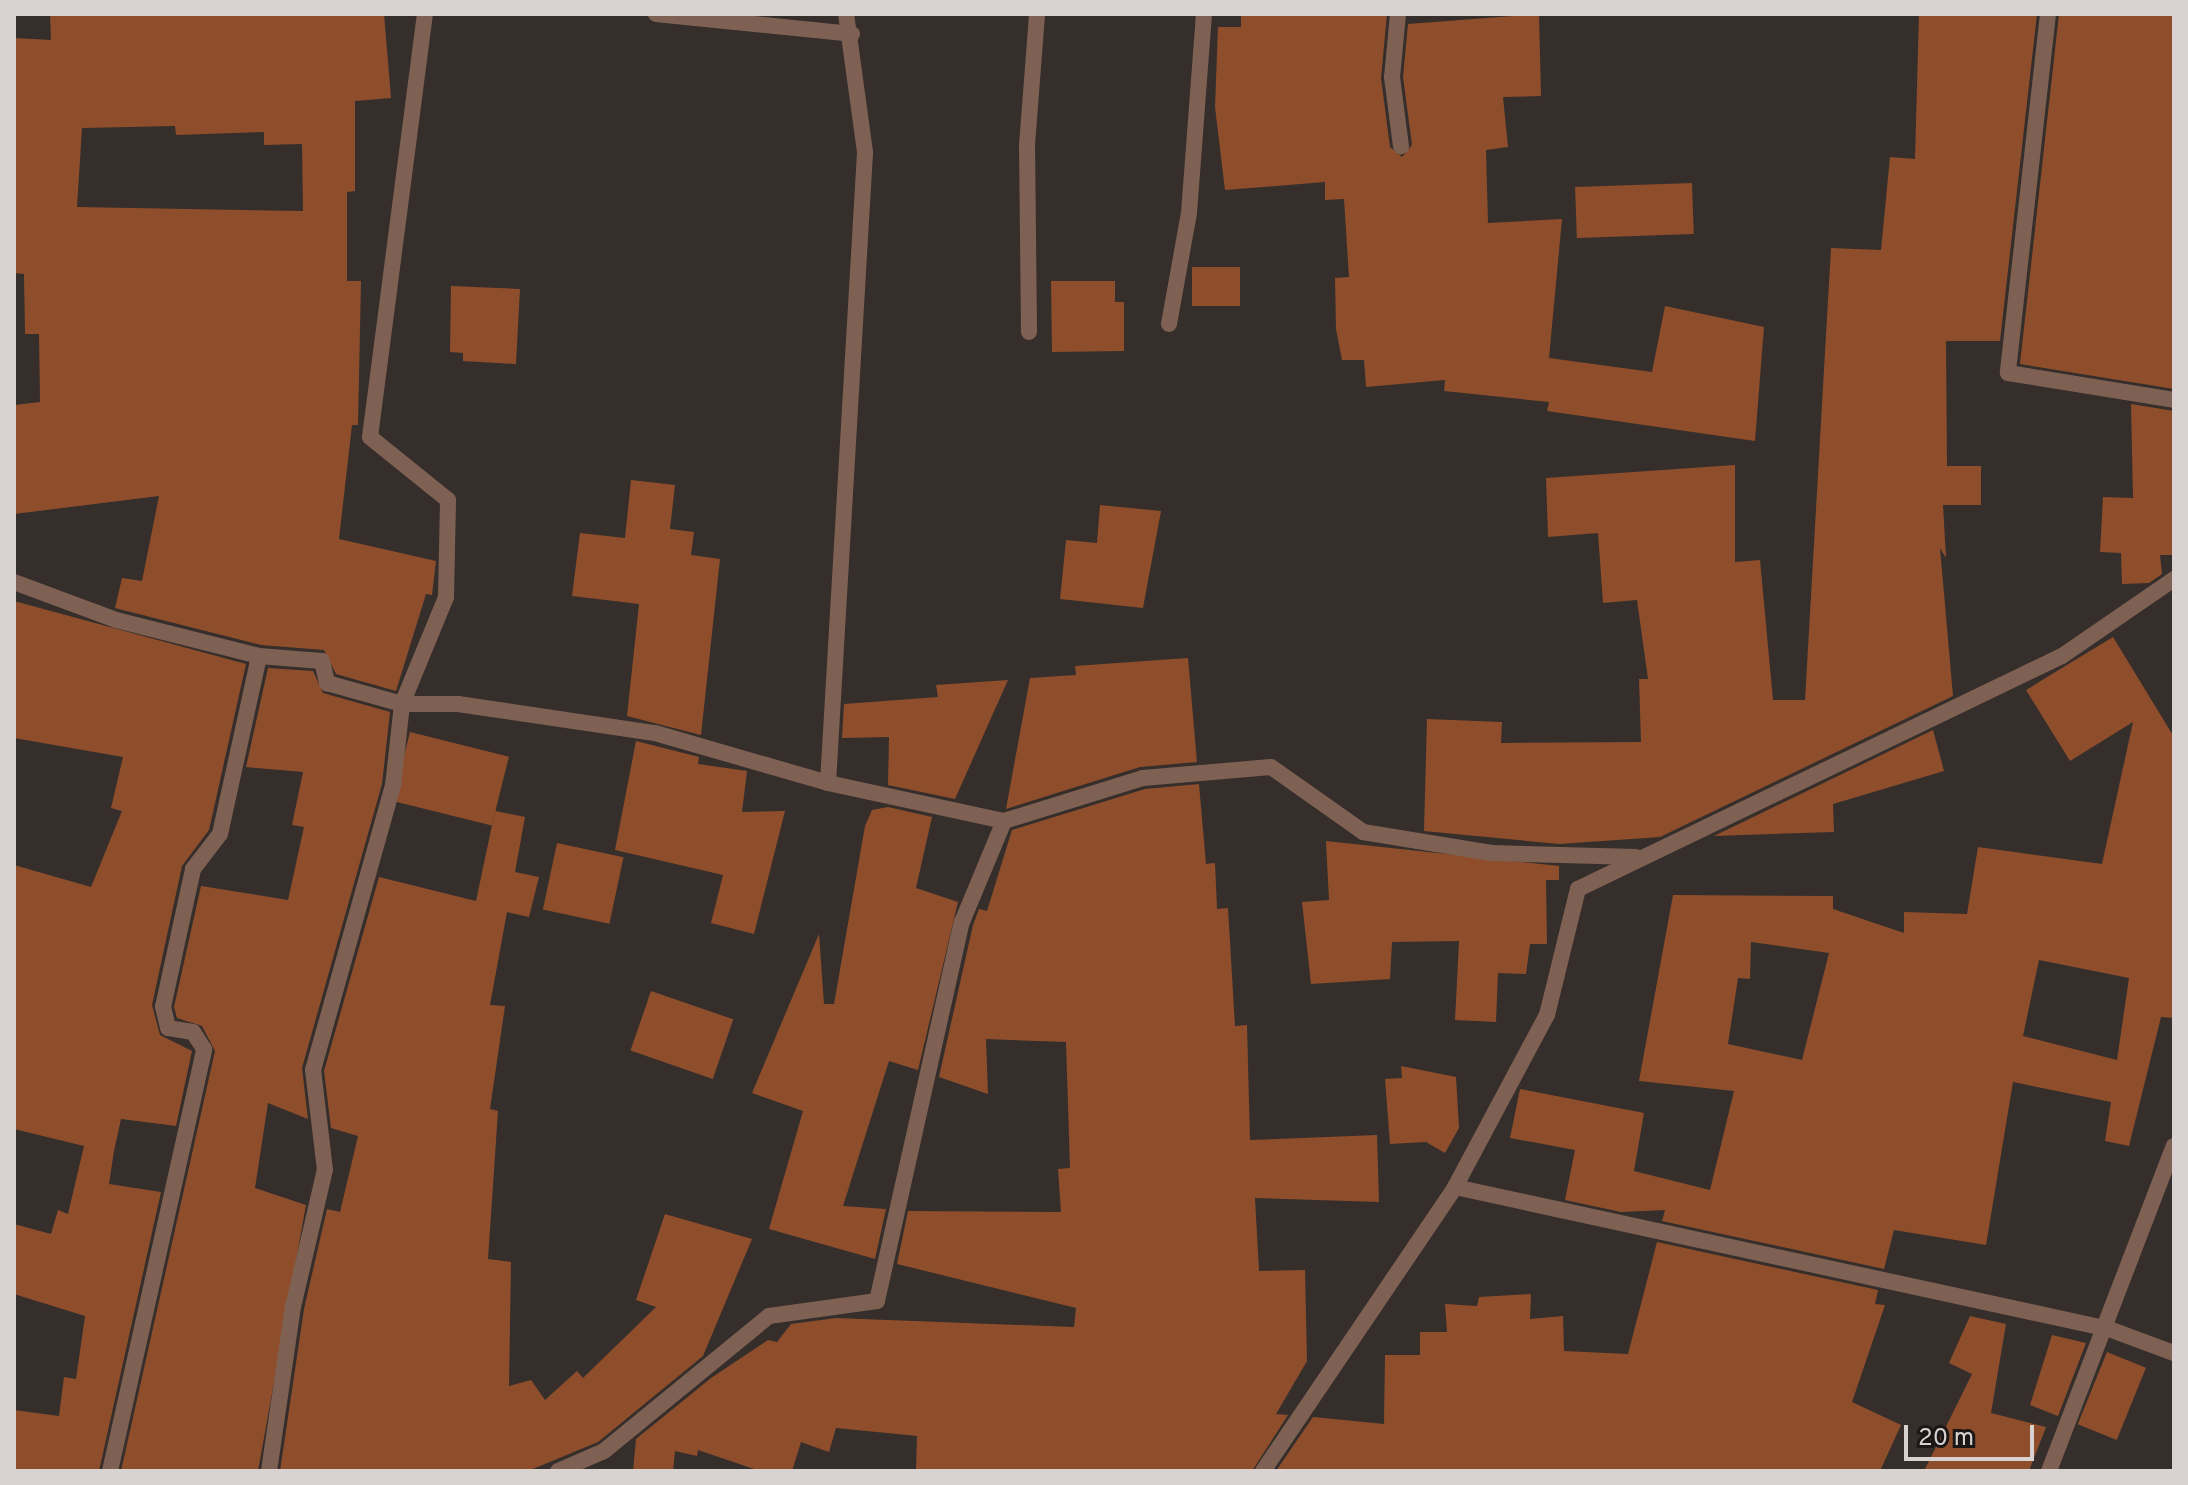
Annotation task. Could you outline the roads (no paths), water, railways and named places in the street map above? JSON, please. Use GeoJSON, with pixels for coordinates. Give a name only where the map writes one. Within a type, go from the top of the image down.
{"type":"FeatureCollection","features":[{"type":"Feature","properties":{"kind":"street"},"geometry":{"type":"LineString","coordinates":[[269,1471],[293,1307],[325,1170],[313,1070],[393,786],[402,704],[446,597],[448,500],[370,437],[425,14]]}},
{"type":"Feature","properties":{"kind":"street"},"geometry":{"type":"LineString","coordinates":[[656,14],[852,34]]}},
{"type":"Feature","properties":{"kind":"street"},"geometry":{"type":"LineString","coordinates":[[828,783],[865,152],[852,34],[846,14]]}},
{"type":"Feature","properties":{"kind":"street"},"geometry":{"type":"LineString","coordinates":[[1029,332],[1027,145],[1037,14]]}},
{"type":"Feature","properties":{"kind":"street"},"geometry":{"type":"LineString","coordinates":[[1169,324],[1189,213],[1204,14]]}},
{"type":"Feature","properties":{"kind":"street"},"geometry":{"type":"LineString","coordinates":[[1398,14],[1392,77],[1401,146]]}},
{"type":"Feature","properties":{"kind":"street"},"geometry":{"type":"LineString","coordinates":[[2048,14],[2008,373],[2174,400]]}},
{"type":"Feature","properties":{"kind":"street"},"geometry":{"type":"LineString","coordinates":[[1263,1471],[1455,1187],[1547,1015],[1578,889],[1636,857],[2062,656],[2174,579]]}},
{"type":"Feature","properties":{"kind":"street"},"geometry":{"type":"LineString","coordinates":[[14,582],[116,620],[259,656],[322,661],[327,683],[402,704],[458,704],[655,733],[828,783],[1004,821],[1143,778],[1271,767],[1363,832],[1491,853],[1636,857]]}},
{"type":"Feature","properties":{"kind":"street"},"geometry":{"type":"LineString","coordinates":[[110,1471],[191,1081],[204,1049],[193,1032],[168,1028],[163,1007],[193,869],[220,834],[259,656]]}},
{"type":"Feature","properties":{"kind":"street"},"geometry":{"type":"LineString","coordinates":[[558,1471],[604,1451],[769,1316],[877,1301],[962,922],[1004,821]]}},
{"type":"Feature","properties":{"kind":"street"},"geometry":{"type":"LineString","coordinates":[[2049,1471],[2109,1329],[2174,1146]]}},
{"type":"Feature","properties":{"kind":"street"},"geometry":{"type":"LineString","coordinates":[[1455,1187],[2109,1329],[2174,1353]]}}]}
